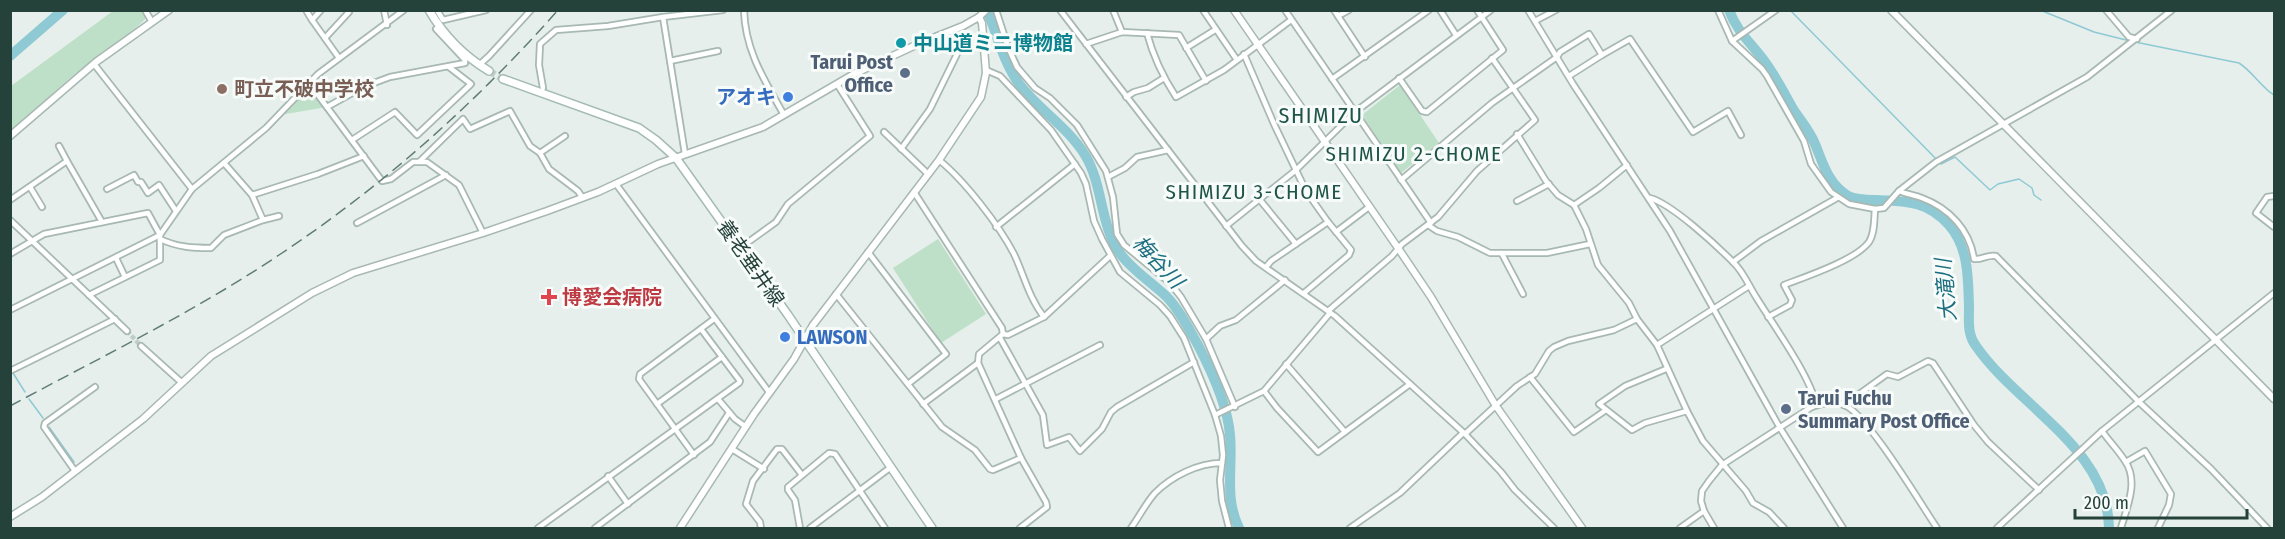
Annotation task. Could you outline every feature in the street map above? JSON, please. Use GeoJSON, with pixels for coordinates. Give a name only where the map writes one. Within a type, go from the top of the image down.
{"type":"FeatureCollection","features":[{"type":"Feature","properties":{"kind":"main road"},"geometry":{"type":"LineString","coordinates":[[429,10],[449,38],[489,71]]}},
{"type":"Feature","properties":{"kind":"main road","name":"養老垂井線"},"geometry":{"type":"LineString","coordinates":[[503,79],[639,129],[656,140],[676,158],[932,528]]}},
{"type":"Feature","properties":{"kind":"street"},"geometry":{"type":"LineString","coordinates":[[145,10],[151,19]]}},
{"type":"Feature","properties":{"kind":"street"},"geometry":{"type":"LineString","coordinates":[[10,136],[94,64],[151,19],[169,10]]}},
{"type":"Feature","properties":{"kind":"street"},"geometry":{"type":"LineString","coordinates":[[306,10],[339,58]]}},
{"type":"Feature","properties":{"kind":"street"},"geometry":{"type":"LineString","coordinates":[[312,20],[321,10]]}},
{"type":"Feature","properties":{"kind":"street"},"geometry":{"type":"LineString","coordinates":[[384,10],[387,25]]}},
{"type":"Feature","properties":{"kind":"street"},"geometry":{"type":"LineString","coordinates":[[10,310],[160,237],[192,189],[280,115],[309,83],[404,10]]}},
{"type":"Feature","properties":{"kind":"street"},"geometry":{"type":"LineString","coordinates":[[437,10],[443,20],[486,10]]}},
{"type":"Feature","properties":{"kind":"street"},"geometry":{"type":"LineString","coordinates":[[479,65],[531,10]]}},
{"type":"Feature","properties":{"kind":"street"},"geometry":{"type":"LineString","coordinates":[[543,88],[539,65],[540,44],[556,30],[608,26],[723,10]]}},
{"type":"Feature","properties":{"kind":"street"},"geometry":{"type":"LineString","coordinates":[[744,10],[748,46],[784,115]]}},
{"type":"Feature","properties":{"kind":"street"},"geometry":{"type":"LineString","coordinates":[[996,10],[1017,66],[1035,88],[1050,98],[1077,125],[1108,177],[1117,219],[1117,234],[1124,245],[1170,283],[1206,339],[1233,407]]}},
{"type":"Feature","properties":{"kind":"street"},"geometry":{"type":"LineString","coordinates":[[1060,10],[1226,226],[1256,261],[1329,312],[1410,384],[1464,433],[1501,472],[1526,503],[1554,528]]}},
{"type":"Feature","properties":{"kind":"street"},"geometry":{"type":"LineString","coordinates":[[1113,10],[1122,32]]}},
{"type":"Feature","properties":{"kind":"street"},"geometry":{"type":"LineString","coordinates":[[1203,10],[1237,60]]}},
{"type":"Feature","properties":{"kind":"street"},"geometry":{"type":"LineString","coordinates":[[1234,10],[1431,297],[1496,406],[1582,528]]}},
{"type":"Feature","properties":{"kind":"street"},"geometry":{"type":"LineString","coordinates":[[1285,10],[1430,224],[1437,231],[1458,237],[1490,253],[1546,253],[1590,244]]}},
{"type":"Feature","properties":{"kind":"street"},"geometry":{"type":"LineString","coordinates":[[1334,10],[1365,57]]}},
{"type":"Feature","properties":{"kind":"street"},"geometry":{"type":"LineString","coordinates":[[1338,16],[1349,10]]}},
{"type":"Feature","properties":{"kind":"street"},"geometry":{"type":"LineString","coordinates":[[1332,79],[1429,10]]}},
{"type":"Feature","properties":{"kind":"street"},"geometry":{"type":"LineString","coordinates":[[1440,10],[1456,35]]}},
{"type":"Feature","properties":{"kind":"street"},"geometry":{"type":"LineString","coordinates":[[1400,78],[1422,111],[1427,112],[1503,50],[1477,10]]}},
{"type":"Feature","properties":{"kind":"street"},"geometry":{"type":"LineString","coordinates":[[1226,226],[1296,170],[1355,112],[1491,10]]}},
{"type":"Feature","properties":{"kind":"street"},"geometry":{"type":"LineString","coordinates":[[1528,10],[1650,198],[1780,428],[1843,528]]}},
{"type":"Feature","properties":{"kind":"street"},"geometry":{"type":"LineString","coordinates":[[1535,21],[1556,10]]}},
{"type":"Feature","properties":{"kind":"street"},"geometry":{"type":"LineString","coordinates":[[1718,10],[1733,41],[1762,69],[1804,141],[1811,164],[1837,198],[1849,204],[1875,209],[1884,208],[1897,193],[1936,162],[2086,77],[2138,39],[2172,10]]}},
{"type":"Feature","properties":{"kind":"street"},"geometry":{"type":"LineString","coordinates":[[1733,41],[1776,10]]}},
{"type":"Feature","properties":{"kind":"street"},"geometry":{"type":"LineString","coordinates":[[1891,10],[2274,399]]}},
{"type":"Feature","properties":{"kind":"street"},"geometry":{"type":"LineString","coordinates":[[2106,10],[2129,37],[2138,39]]}},
{"type":"Feature","properties":{"kind":"street"},"geometry":{"type":"LineString","coordinates":[[325,38],[349,12]]}},
{"type":"Feature","properties":{"kind":"street"},"geometry":{"type":"LineString","coordinates":[[10,517],[42,497],[143,419],[211,356],[291,305],[332,283],[388,261],[483,233],[616,184],[686,154],[741,136],[881,61],[982,13],[986,70],[981,97],[939,160],[836,294],[680,528]]}},
{"type":"Feature","properties":{"kind":"street"},"geometry":{"type":"LineString","coordinates":[[663,17],[686,154]]}},
{"type":"Feature","properties":{"kind":"street"},"geometry":{"type":"LineString","coordinates":[[1147,33],[1164,78],[1176,97],[1206,81],[1292,20]]}},
{"type":"Feature","properties":{"kind":"street"},"geometry":{"type":"LineString","coordinates":[[327,106],[363,87],[390,77],[465,63],[465,60],[436,29]]}},
{"type":"Feature","properties":{"kind":"street"},"geometry":{"type":"LineString","coordinates":[[1186,48],[1215,30]]}},
{"type":"Feature","properties":{"kind":"street"},"geometry":{"type":"LineString","coordinates":[[1086,44],[1122,32],[1179,35],[1206,81]]}},
{"type":"Feature","properties":{"kind":"street"},"geometry":{"type":"LineString","coordinates":[[1401,180],[1512,88],[1557,57],[1560,52],[1589,34],[1602,54]]}},
{"type":"Feature","properties":{"kind":"street"},"geometry":{"type":"LineString","coordinates":[[901,149],[930,109],[957,54],[945,46],[937,36]]}},
{"type":"Feature","properties":{"kind":"street"},"geometry":{"type":"LineString","coordinates":[[1569,76],[1630,39],[1693,132],[1728,111],[1741,135]]}},
{"type":"Feature","properties":{"kind":"street"},"geometry":{"type":"LineString","coordinates":[[670,61],[718,51]]}},
{"type":"Feature","properties":{"kind":"street"},"geometry":{"type":"LineString","coordinates":[[1244,54],[1306,191],[1351,250],[1349,255],[1304,293]]}},
{"type":"Feature","properties":{"kind":"street"},"geometry":{"type":"LineString","coordinates":[[1216,414],[1264,391],[1329,312],[1398,248],[1430,224],[1477,171],[1535,120],[1492,58]]}},
{"type":"Feature","properties":{"kind":"street"},"geometry":{"type":"LineString","coordinates":[[94,64],[192,189]]}},
{"type":"Feature","properties":{"kind":"street"},"geometry":{"type":"LineString","coordinates":[[352,140],[395,112],[417,135],[471,84],[449,67]]}},
{"type":"Feature","properties":{"kind":"street"},"geometry":{"type":"LineString","coordinates":[[986,70],[996,73],[1005,81],[1042,120],[1075,164],[1086,184],[1094,221],[1120,272],[1170,315],[1184,338],[1216,414],[1221,436],[1222,501],[1229,528]]}},
{"type":"Feature","properties":{"kind":"street"},"geometry":{"type":"LineString","coordinates":[[1126,97],[1164,78]]}},
{"type":"Feature","properties":{"kind":"street"},"geometry":{"type":"LineString","coordinates":[[309,83],[381,181],[392,179],[413,162],[427,162],[459,185],[483,233]]}},
{"type":"Feature","properties":{"kind":"street"},"geometry":{"type":"LineString","coordinates":[[740,248],[776,222],[788,204],[870,136],[837,84]]}},
{"type":"Feature","properties":{"kind":"street"},"geometry":{"type":"LineString","coordinates":[[420,161],[463,119],[470,129],[510,111],[530,146],[540,153],[549,169],[578,191],[582,197]]}},
{"type":"Feature","properties":{"kind":"street"},"geometry":{"type":"LineString","coordinates":[[884,132],[928,174]]}},
{"type":"Feature","properties":{"kind":"street"},"geometry":{"type":"LineString","coordinates":[[1517,134],[1549,184],[1558,195],[1574,205],[1586,229],[1598,265],[1629,303],[1637,319],[1657,345],[1666,369],[1703,441],[1746,491],[1753,503],[1769,512],[1784,528]]}},
{"type":"Feature","properties":{"kind":"street"},"geometry":{"type":"LineString","coordinates":[[540,153],[565,136]]}},
{"type":"Feature","properties":{"kind":"street"},"geometry":{"type":"LineString","coordinates":[[59,146],[102,222]]}},
{"type":"Feature","properties":{"kind":"street"},"geometry":{"type":"LineString","coordinates":[[1108,177],[1125,168],[1137,157],[1168,150]]}},
{"type":"Feature","properties":{"kind":"street"},"geometry":{"type":"LineString","coordinates":[[252,195],[318,174],[364,156]]}},
{"type":"Feature","properties":{"kind":"street"},"geometry":{"type":"LineString","coordinates":[[939,160],[952,170],[1009,246],[1030,294],[1044,317]]}},
{"type":"Feature","properties":{"kind":"street"},"geometry":{"type":"LineString","coordinates":[[10,200],[67,161]]}},
{"type":"Feature","properties":{"kind":"street"},"geometry":{"type":"LineString","coordinates":[[224,163],[252,195],[263,220]]}},
{"type":"Feature","properties":{"kind":"street"},"geometry":{"type":"LineString","coordinates":[[996,227],[1075,164]]}},
{"type":"Feature","properties":{"kind":"street"},"geometry":{"type":"LineString","coordinates":[[1574,205],[1627,165]]}},
{"type":"Feature","properties":{"kind":"street"},"geometry":{"type":"LineString","coordinates":[[107,189],[134,175],[148,193],[159,185],[176,211]]}},
{"type":"Feature","properties":{"kind":"street"},"geometry":{"type":"LineString","coordinates":[[357,223],[446,176]]}},
{"type":"Feature","properties":{"kind":"street"},"geometry":{"type":"LineString","coordinates":[[616,184],[770,392]]}},
{"type":"Feature","properties":{"kind":"street"},"geometry":{"type":"LineString","coordinates":[[1517,201],[1549,184]]}},
{"type":"Feature","properties":{"kind":"street"},"geometry":{"type":"LineString","coordinates":[[30,187],[42,207]]}},
{"type":"Feature","properties":{"kind":"street"},"geometry":{"type":"LineString","coordinates":[[914,192],[1002,328],[1001,336],[1043,415],[1047,445],[1069,437],[1080,451],[1102,429],[1111,412],[1117,407],[1194,362]]}},
{"type":"Feature","properties":{"kind":"street"},"geometry":{"type":"LineString","coordinates":[[1897,193],[1921,197],[1946,210],[1967,235],[1972,245],[1974,259],[1979,260],[1990,255],[1996,256],[2139,402],[2211,469],[2267,528]]}},
{"type":"Feature","properties":{"kind":"street"},"geometry":{"type":"LineString","coordinates":[[2274,196],[2267,197],[2256,213],[2274,227]]}},
{"type":"Feature","properties":{"kind":"street"},"geometry":{"type":"LineString","coordinates":[[1650,198],[1671,209],[1734,262],[1814,395],[1816,405]]}},
{"type":"Feature","properties":{"kind":"street"},"geometry":{"type":"LineString","coordinates":[[1734,262],[1761,240],[1837,198]]}},
{"type":"Feature","properties":{"kind":"street"},"geometry":{"type":"LineString","coordinates":[[1260,200],[1296,244]]}},
{"type":"Feature","properties":{"kind":"street"},"geometry":{"type":"LineString","coordinates":[[1336,232],[1369,207]]}},
{"type":"Feature","properties":{"kind":"street"},"geometry":{"type":"LineString","coordinates":[[1768,317],[1790,305],[1792,300],[1784,285],[1830,267],[1866,245],[1872,234],[1875,209]]}},
{"type":"Feature","properties":{"kind":"street"},"geometry":{"type":"LineString","coordinates":[[10,254],[44,234],[148,213],[160,237],[160,260],[90,295]]}},
{"type":"Feature","properties":{"kind":"street"},"geometry":{"type":"LineString","coordinates":[[160,237],[174,246],[211,248],[224,235],[279,216]]}},
{"type":"Feature","properties":{"kind":"street"},"geometry":{"type":"LineString","coordinates":[[11,221],[127,331]]}},
{"type":"Feature","properties":{"kind":"street"},"geometry":{"type":"LineString","coordinates":[[1266,267],[1271,261],[1328,222]]}},
{"type":"Feature","properties":{"kind":"street"},"geometry":{"type":"LineString","coordinates":[[868,252],[946,354],[908,384]]}},
{"type":"Feature","properties":{"kind":"street"},"geometry":{"type":"LineString","coordinates":[[1502,254],[1523,294]]}},
{"type":"Feature","properties":{"kind":"street"},"geometry":{"type":"LineString","coordinates":[[1020,528],[1047,507],[1046,502],[1021,458],[978,363],[980,354],[1001,336],[1008,335],[1044,317],[1110,256]]}},
{"type":"Feature","properties":{"kind":"street"},"geometry":{"type":"LineString","coordinates":[[116,258],[125,277]]}},
{"type":"Feature","properties":{"kind":"street"},"geometry":{"type":"LineString","coordinates":[[1206,339],[1220,326],[1236,320],[1285,280]]}},
{"type":"Feature","properties":{"kind":"street"},"geometry":{"type":"LineString","coordinates":[[1657,345],[1749,286]]}},
{"type":"Feature","properties":{"kind":"street"},"geometry":{"type":"LineString","coordinates":[[1997,528],[2102,431],[2274,293]]}},
{"type":"Feature","properties":{"kind":"street"},"geometry":{"type":"LineString","coordinates":[[836,294],[942,427],[975,450],[990,469],[993,470],[1021,458]]}},
{"type":"Feature","properties":{"kind":"street"},"geometry":{"type":"LineString","coordinates":[[10,370],[115,319]]}},
{"type":"Feature","properties":{"kind":"street"},"geometry":{"type":"LineString","coordinates":[[694,455],[639,379],[640,374],[714,319]]}},
{"type":"Feature","properties":{"kind":"street"},"geometry":{"type":"LineString","coordinates":[[1350,528],[1400,493],[1464,433],[1535,374],[1554,347],[1568,341],[1605,333],[1637,319]]}},
{"type":"Feature","properties":{"kind":"street"},"geometry":{"type":"LineString","coordinates":[[538,528],[740,381],[701,329]]}},
{"type":"Feature","properties":{"kind":"street"},"geometry":{"type":"LineString","coordinates":[[996,399],[1100,345]]}},
{"type":"Feature","properties":{"kind":"street"},"geometry":{"type":"LineString","coordinates":[[141,346],[181,382]]}},
{"type":"Feature","properties":{"kind":"street"},"geometry":{"type":"LineString","coordinates":[[657,404],[722,357]]}},
{"type":"Feature","properties":{"kind":"street"},"geometry":{"type":"LineString","coordinates":[[1714,528],[1704,511],[1701,501],[1702,491],[1722,465],[1816,405],[1844,405],[1887,374],[1898,377],[1928,361],[1933,363],[1988,442],[2039,490]]}},
{"type":"Feature","properties":{"kind":"street"},"geometry":{"type":"LineString","coordinates":[[923,404],[978,363]]}},
{"type":"Feature","properties":{"kind":"street"},"geometry":{"type":"LineString","coordinates":[[1286,364],[1345,432]]}},
{"type":"Feature","properties":{"kind":"street"},"geometry":{"type":"LineString","coordinates":[[1666,369],[1625,386],[1599,404],[1632,430],[1645,423],[1687,411]]}},
{"type":"Feature","properties":{"kind":"street"},"geometry":{"type":"LineString","coordinates":[[1530,377],[1574,432],[1606,410]]}},
{"type":"Feature","properties":{"kind":"street"},"geometry":{"type":"LineString","coordinates":[[1264,391],[1318,452],[1410,384]]}},
{"type":"Feature","properties":{"kind":"street"},"geometry":{"type":"LineString","coordinates":[[75,471],[44,427],[45,423],[95,387]]}},
{"type":"Feature","properties":{"kind":"street"},"geometry":{"type":"LineString","coordinates":[[718,399],[729,413],[746,427]]}},
{"type":"Feature","properties":{"kind":"street"},"geometry":{"type":"LineString","coordinates":[[1844,405],[1865,423],[1937,528]]}},
{"type":"Feature","properties":{"kind":"street"},"geometry":{"type":"LineString","coordinates":[[595,528],[710,442],[729,413]]}},
{"type":"Feature","properties":{"kind":"street"},"geometry":{"type":"LineString","coordinates":[[2102,431],[2126,462],[2132,482],[2121,528]]}},
{"type":"Feature","properties":{"kind":"street"},"geometry":{"type":"LineString","coordinates":[[732,449],[764,469]]}},
{"type":"Feature","properties":{"kind":"street"},"geometry":{"type":"LineString","coordinates":[[761,528],[760,522],[746,504],[753,481],[777,449],[782,449],[802,475]]}},
{"type":"Feature","properties":{"kind":"street"},"geometry":{"type":"LineString","coordinates":[[2126,462],[2145,451],[2171,494],[2169,505],[2158,528]]}},
{"type":"Feature","properties":{"kind":"street"},"geometry":{"type":"LineString","coordinates":[[800,528],[795,500],[788,487],[829,453],[835,454],[885,528]]}},
{"type":"Feature","properties":{"kind":"street"},"geometry":{"type":"LineString","coordinates":[[1131,528],[1155,494],[1166,485],[1206,463],[1222,463]]}},
{"type":"Feature","properties":{"kind":"street"},"geometry":{"type":"LineString","coordinates":[[810,528],[891,467]]}},
{"type":"Feature","properties":{"kind":"street"},"geometry":{"type":"LineString","coordinates":[[608,476],[628,504]]}},
{"type":"Feature","properties":{"kind":"street"},"geometry":{"type":"LineString","coordinates":[[1680,528],[1704,511]]}},
{"type":"Feature","properties":{"kind":"green space"},"geometry":{"type":"Polygon","coordinates":[[[113,11],[145,11],[147,17],[129,34],[73,76],[11,133],[11,86],[113,11]]]}},
{"type":"Feature","properties":{"kind":"green space"},"geometry":{"type":"Polygon","coordinates":[[[309,83],[327,107],[280,115],[309,83]]]}},
{"type":"Feature","properties":{"kind":"green space"},"geometry":{"type":"Polygon","coordinates":[[[1400,85],[1439,143],[1401,173],[1362,115],[1400,85]]]}},
{"type":"Feature","properties":{"kind":"green space"},"geometry":{"type":"Polygon","coordinates":[[[938,239],[986,314],[941,343],[893,268],[938,239]]]}},
{"type":"Feature","properties":{"kind":"waterway"},"geometry":{"type":"LineString","coordinates":[[10,56],[63,10]]}},
{"type":"Feature","properties":{"kind":"waterway","name":"梅谷川"},"geometry":{"type":"LineString","coordinates":[[987,10],[1005,58],[1020,85],[1070,136],[1085,155],[1096,180],[1109,232],[1122,256],[1171,301],[1184,319],[1203,355],[1218,389],[1229,424],[1230,494],[1234,517],[1239,528]]}},
{"type":"Feature","properties":{"kind":"waterway","name":"大滝川"},"geometry":{"type":"LineString","coordinates":[[1729,10],[1740,31],[1773,73],[1810,135],[1827,173],[1841,191],[1858,199],[1906,202],[1924,206],[1941,217],[1956,234],[1966,264],[1969,327],[1973,341],[1993,368],[2058,430],[2094,474],[2105,500],[2109,528]]}},
{"type":"Feature","properties":{"kind":"waterway"},"geometry":{"type":"LineString","coordinates":[[1790,10],[1941,164],[1955,157],[1990,190],[1998,184],[2019,179],[2032,188],[2034,195],[2041,200]]}},
{"type":"Feature","properties":{"kind":"waterway"},"geometry":{"type":"LineString","coordinates":[[2040,10],[2094,32],[2130,41]]}},
{"type":"Feature","properties":{"kind":"waterway"},"geometry":{"type":"LineString","coordinates":[[2135,42],[2239,63],[2274,95]]}},
{"type":"Feature","properties":{"kind":"waterway"},"geometry":{"type":"LineString","coordinates":[[13,373],[25,392]]}},
{"type":"Feature","properties":{"kind":"waterway"},"geometry":{"type":"LineString","coordinates":[[29,399],[43,418]]}},
{"type":"Feature","properties":{"kind":"waterway"},"geometry":{"type":"LineString","coordinates":[[49,427],[74,462]]}},
{"type":"Feature","properties":{"kind":"tunnel"},"geometry":{"type":"LineString","coordinates":[[489,71],[503,79]]}},
{"type":"Feature","properties":{"kind":"tunnel"},"geometry":{"type":"LineString","coordinates":[[127,331],[141,346]]}},
{"type":"Feature","properties":{"kind":"railway"},"geometry":{"type":"LineString","coordinates":[[10,406],[214,296],[279,255],[355,201],[427,142],[494,78],[558,10]]}},
{"type":"Feature","properties":{"kind":"place","name":"中山道ミニ博物館"},"geometry":{"type":"Point","coordinates":[901,43]}},
{"type":"Feature","properties":{"kind":"place","name":"Tarui Post Office"},"geometry":{"type":"Point","coordinates":[905,73]}},
{"type":"Feature","properties":{"kind":"place","name":"町立不破中学校"},"geometry":{"type":"Point","coordinates":[222,89]}},
{"type":"Feature","properties":{"kind":"place","name":"アオキ"},"geometry":{"type":"Point","coordinates":[788,97]}},
{"type":"Feature","properties":{"kind":"place","name":"博愛会病院"},"geometry":{"type":"Point","coordinates":[549,297]}},
{"type":"Feature","properties":{"kind":"place","name":"LAWSON"},"geometry":{"type":"Point","coordinates":[785,337]}},
{"type":"Feature","properties":{"kind":"place","name":"Tarui Fuchu Summary Post Office"},"geometry":{"type":"Point","coordinates":[1786,409]}},
{"type":"Feature","properties":{"kind":"district","name":"SHIMIZU"},"geometry":{"type":"Point","coordinates":[1321,115]}},
{"type":"Feature","properties":{"kind":"district","name":"SHIMIZU 2-CHOME"},"geometry":{"type":"Point","coordinates":[1414,154]}},
{"type":"Feature","properties":{"kind":"district","name":"SHIMIZU 3-CHOME"},"geometry":{"type":"Point","coordinates":[1254,192]}}]}
